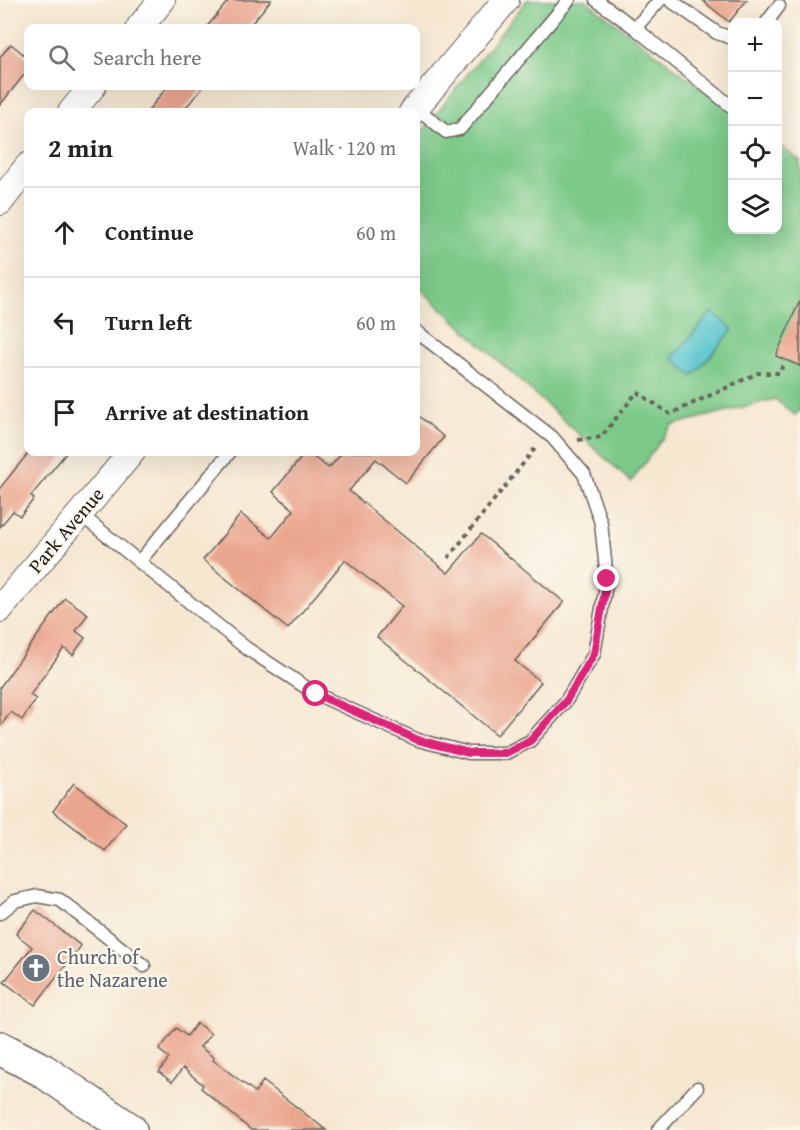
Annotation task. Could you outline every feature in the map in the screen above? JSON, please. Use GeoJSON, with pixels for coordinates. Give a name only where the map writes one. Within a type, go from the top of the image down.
{"type":"FeatureCollection","features":[{"type":"Feature","properties":{"kind":"street"},"geometry":{"type":"LineString","coordinates":[[142,24],[162,0]]}},
{"type":"Feature","properties":{"kind":"street"},"geometry":{"type":"LineString","coordinates":[[417,108],[506,0]]}},
{"type":"Feature","properties":{"kind":"street"},"geometry":{"type":"LineString","coordinates":[[74,108],[90,90]]}},
{"type":"Feature","properties":{"kind":"street"},"geometry":{"type":"LineString","coordinates":[[0,202],[24,171]]}},
{"type":"Feature","properties":{"kind":"street","name":"Park Avenue"},"geometry":{"type":"LineString","coordinates":[[0,609],[129,456]]}},
{"type":"Feature","properties":{"kind":"street"},"geometry":{"type":"LineString","coordinates":[[0,1048],[42,1070],[130,1130]]}},
{"type":"Feature","properties":{"kind":"lane"},"geometry":{"type":"LineString","coordinates":[[420,114],[446,132],[460,129],[569,0]]}},
{"type":"Feature","properties":{"kind":"lane"},"geometry":{"type":"LineString","coordinates":[[596,0],[635,28],[728,104]]}},
{"type":"Feature","properties":{"kind":"lane"},"geometry":{"type":"LineString","coordinates":[[635,28],[660,0]]}},
{"type":"Feature","properties":{"kind":"lane"},"geometry":{"type":"LineString","coordinates":[[670,0],[717,33],[728,37]]}},
{"type":"Feature","properties":{"kind":"lane"},"geometry":{"type":"LineString","coordinates":[[770,18],[779,6]]}},
{"type":"Feature","properties":{"kind":"lane"},"geometry":{"type":"LineString","coordinates":[[80,514],[246,648],[316,694],[418,740],[469,753],[506,753],[530,741],[559,709],[594,654],[607,579],[601,523],[584,474],[547,433],[420,334]]}},
{"type":"Feature","properties":{"kind":"lane"},"geometry":{"type":"LineString","coordinates":[[139,562],[227,456]]}},
{"type":"Feature","properties":{"kind":"lane"},"geometry":{"type":"LineString","coordinates":[[0,913],[15,901],[38,896],[60,900],[144,966]]}},
{"type":"Feature","properties":{"kind":"lane"},"geometry":{"type":"LineString","coordinates":[[658,1130],[697,1088]]}},
{"type":"Feature","properties":{"kind":"path"},"geometry":{"type":"LineString","coordinates":[[448,558],[547,433],[560,431],[579,441],[601,438],[637,392],[670,414],[758,373],[780,373],[783,364]]}},
{"type":"Feature","properties":{"kind":"green space"},"geometry":{"type":"Polygon","coordinates":[[[527,0],[585,0],[728,108],[728,234],[782,234],[782,147],[800,161],[800,410],[795,415],[775,399],[672,425],[631,482],[420,289],[420,134],[527,0]]]}},
{"type":"Feature","properties":{"kind":"water"},"geometry":{"type":"Polygon","coordinates":[[[712,312],[733,329],[693,376],[672,358],[712,312]]]}},
{"type":"Feature","properties":{"kind":"building"},"geometry":{"type":"Polygon","coordinates":[[[229,0],[271,0],[251,24],[209,24],[229,0]]]}},
{"type":"Feature","properties":{"kind":"building"},"geometry":{"type":"Polygon","coordinates":[[[702,0],[747,0],[732,18],[728,18],[728,21],[702,0]]]}},
{"type":"Feature","properties":{"kind":"building"},"geometry":{"type":"Polygon","coordinates":[[[11,44],[24,55],[24,75],[0,105],[0,57],[11,44]]]}},
{"type":"Feature","properties":{"kind":"building"},"geometry":{"type":"Polygon","coordinates":[[[165,90],[201,90],[185,108],[150,108],[165,90]]]}},
{"type":"Feature","properties":{"kind":"building"},"geometry":{"type":"Polygon","coordinates":[[[800,300],[800,366],[776,356],[800,300]]]}},
{"type":"Feature","properties":{"kind":"building"},"geometry":{"type":"Polygon","coordinates":[[[420,417],[444,437],[406,483],[376,459],[349,491],[448,573],[481,534],[564,602],[515,661],[541,682],[497,735],[377,637],[402,606],[345,560],[288,629],[203,560],[241,514],[271,538],[294,510],[273,492],[303,456],[312,456],[329,468],[340,456],[420,456],[420,417]]]}},
{"type":"Feature","properties":{"kind":"building"},"geometry":{"type":"Polygon","coordinates":[[[26,456],[64,456],[31,496],[34,499],[20,516],[13,511],[0,527],[0,488],[26,456]]]}},
{"type":"Feature","properties":{"kind":"building"},"geometry":{"type":"Polygon","coordinates":[[[65,598],[88,614],[76,631],[85,638],[73,655],[64,648],[30,695],[36,699],[22,720],[11,712],[0,726],[0,687],[65,598]]]}},
{"type":"Feature","properties":{"kind":"building"},"geometry":{"type":"Polygon","coordinates":[[[74,783],[126,824],[105,851],[53,811],[74,783]]]}},
{"type":"Feature","properties":{"kind":"building"},"geometry":{"type":"Polygon","coordinates":[[[35,910],[81,946],[35,1005],[4,982],[32,947],[16,934],[35,910]]]}},
{"type":"Feature","properties":{"kind":"building"},"geometry":{"type":"Polygon","coordinates":[[[197,1023],[211,1034],[200,1047],[214,1058],[213,1060],[255,1092],[263,1081],[326,1130],[251,1130],[201,1088],[203,1085],[183,1068],[172,1082],[159,1072],[169,1058],[159,1050],[176,1028],[187,1036],[197,1023]]]}},
{"type":"Feature","properties":{"kind":"place","name":"Church of the Nazarene"},"geometry":{"type":"Point","coordinates":[36,968]}},
{"type":"Feature","properties":{"kind":"route"},"geometry":{"type":"LineString","coordinates":[[316,694],[418,740],[469,753],[506,753],[530,741],[566,701],[594,654],[607,579]]}}]}
